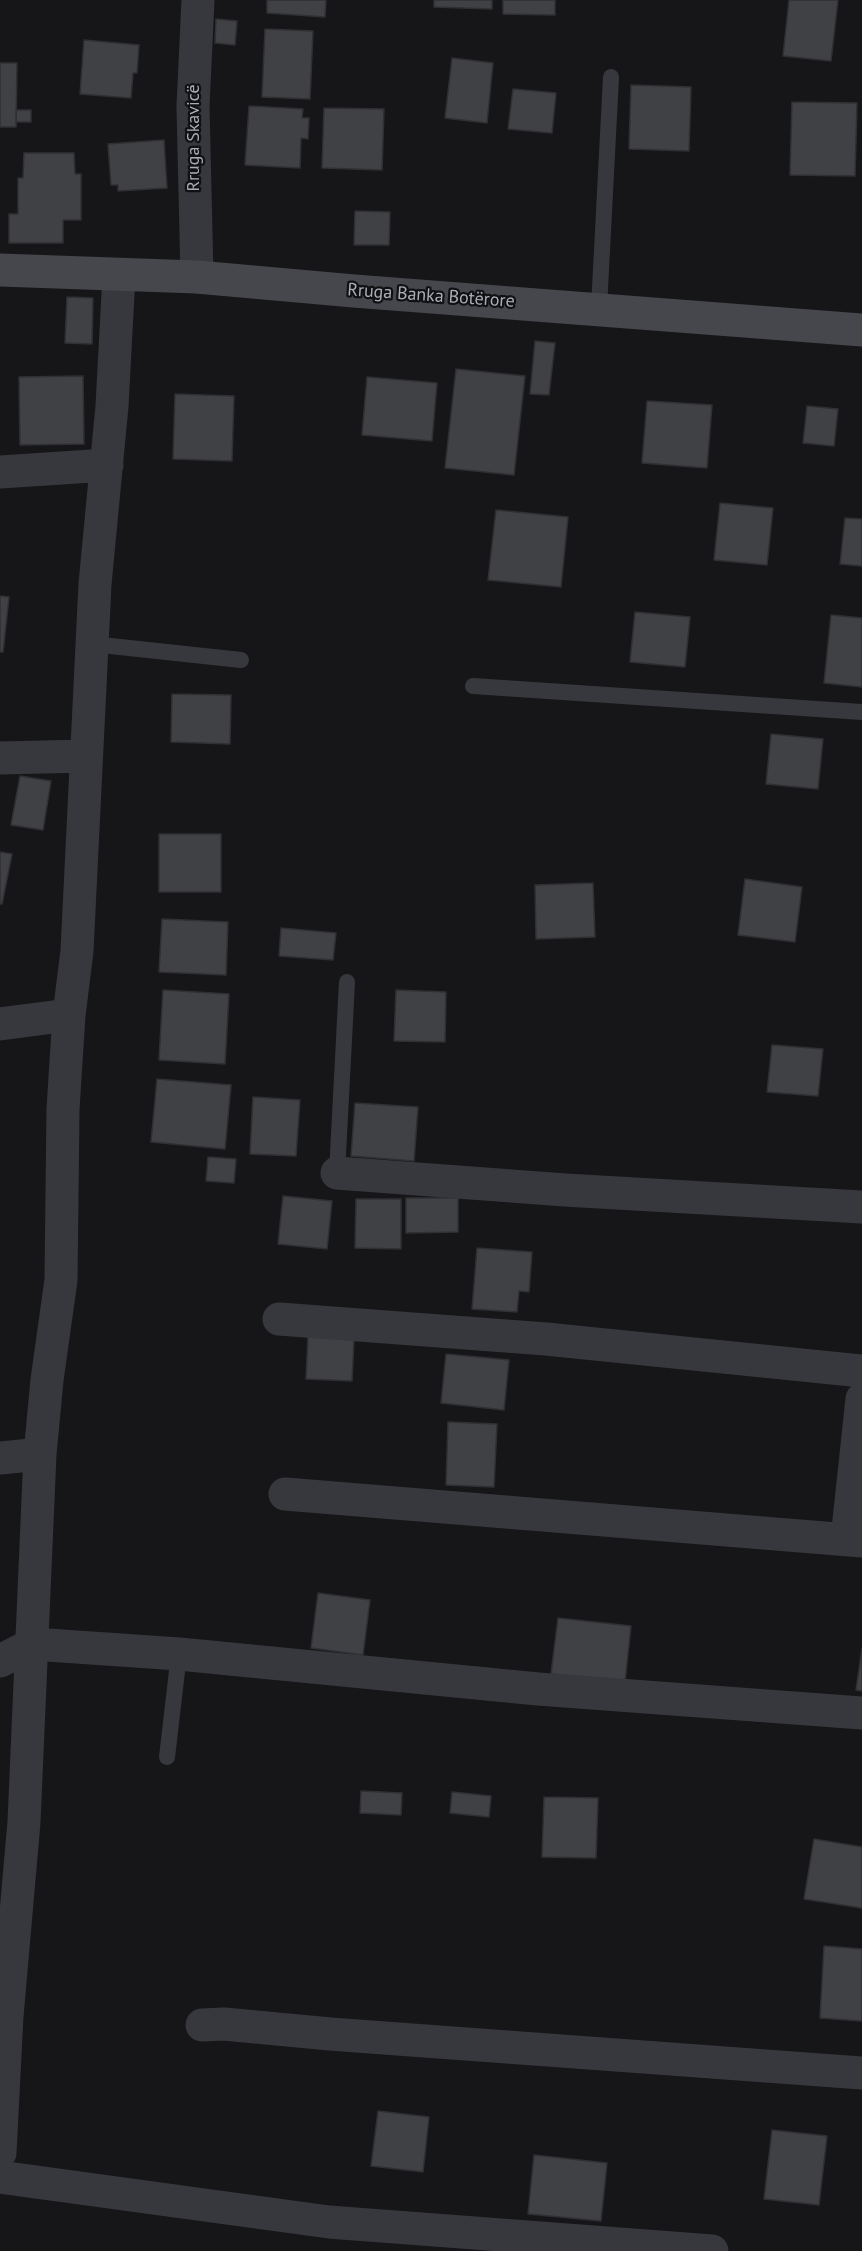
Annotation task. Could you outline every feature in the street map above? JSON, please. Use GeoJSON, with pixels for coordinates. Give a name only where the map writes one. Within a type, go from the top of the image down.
{"type":"FeatureCollection","features":[{"type":"Feature","properties":{"kind":"street","name":"Rruga Skavicë"},"geometry":{"type":"LineString","coordinates":[[197,277],[193,106],[198,0]]}},
{"type":"Feature","properties":{"kind":"street","name":"Rruga Banka Botërore"},"geometry":{"type":"LineString","coordinates":[[0,270],[197,277],[862,330]]}},
{"type":"Feature","properties":{"kind":"street"},"geometry":{"type":"LineString","coordinates":[[0,2153],[7,2016],[24,1822],[40,1454],[46,1380],[61,1280],[63,1109],[69,1016],[77,951],[95,584],[107,465],[119,275]]}},
{"type":"Feature","properties":{"kind":"street"},"geometry":{"type":"LineString","coordinates":[[0,472],[107,465]]}},
{"type":"Feature","properties":{"kind":"street"},"geometry":{"type":"LineString","coordinates":[[0,758],[86,756]]}},
{"type":"Feature","properties":{"kind":"street"},"geometry":{"type":"LineString","coordinates":[[0,1024],[69,1016]]}},
{"type":"Feature","properties":{"kind":"street"},"geometry":{"type":"LineString","coordinates":[[337,1173],[565,1190],[862,1207]]}},
{"type":"Feature","properties":{"kind":"street"},"geometry":{"type":"LineString","coordinates":[[279,1319],[546,1339],[862,1371]]}},
{"type":"Feature","properties":{"kind":"street"},"geometry":{"type":"LineString","coordinates":[[285,1494],[855,1540],[862,1400]]}},
{"type":"Feature","properties":{"kind":"street"},"geometry":{"type":"LineString","coordinates":[[0,1458],[40,1454]]}},
{"type":"Feature","properties":{"kind":"street"},"geometry":{"type":"LineString","coordinates":[[0,1661],[33,1644],[179,1654],[538,1689],[862,1713]]}},
{"type":"Feature","properties":{"kind":"street"},"geometry":{"type":"LineString","coordinates":[[202,2025],[224,2024],[330,2034],[862,2073]]}},
{"type":"Feature","properties":{"kind":"street"},"geometry":{"type":"LineString","coordinates":[[0,2177],[329,2222],[712,2251]]}},
{"type":"Feature","properties":{"kind":"lane"},"geometry":{"type":"LineString","coordinates":[[599,308],[611,77]]}},
{"type":"Feature","properties":{"kind":"lane"},"geometry":{"type":"LineString","coordinates":[[92,644],[241,660]]}},
{"type":"Feature","properties":{"kind":"lane"},"geometry":{"type":"LineString","coordinates":[[473,686],[862,712]]}},
{"type":"Feature","properties":{"kind":"lane"},"geometry":{"type":"LineString","coordinates":[[337,1173],[347,982]]}},
{"type":"Feature","properties":{"kind":"lane"},"geometry":{"type":"LineString","coordinates":[[167,1757],[179,1654]]}},
{"type":"Feature","properties":{"kind":"building"},"geometry":{"type":"Polygon","coordinates":[[[267,0],[326,0],[325,17],[267,13],[267,0]]]}},
{"type":"Feature","properties":{"kind":"building"},"geometry":{"type":"Polygon","coordinates":[[[434,0],[492,0],[492,9],[434,7],[434,0]]]}},
{"type":"Feature","properties":{"kind":"building"},"geometry":{"type":"Polygon","coordinates":[[[503,0],[555,0],[555,15],[503,14],[503,0]]]}},
{"type":"Feature","properties":{"kind":"building"},"geometry":{"type":"Polygon","coordinates":[[[789,0],[838,0],[831,61],[783,56],[789,0]]]}},
{"type":"Feature","properties":{"kind":"building"},"geometry":{"type":"Polygon","coordinates":[[[216,19],[237,21],[235,45],[215,43],[216,19]]]}},
{"type":"Feature","properties":{"kind":"building"},"geometry":{"type":"Polygon","coordinates":[[[265,29],[313,31],[310,99],[262,97],[265,29]]]}},
{"type":"Feature","properties":{"kind":"building"},"geometry":{"type":"Polygon","coordinates":[[[84,40],[139,45],[137,73],[133,73],[131,98],[80,94],[84,40]]]}},
{"type":"Feature","properties":{"kind":"building"},"geometry":{"type":"Polygon","coordinates":[[[452,58],[493,63],[487,123],[445,118],[452,58]]]}},
{"type":"Feature","properties":{"kind":"building"},"geometry":{"type":"Polygon","coordinates":[[[0,63],[17,63],[16,127],[0,127],[0,63]]]}},
{"type":"Feature","properties":{"kind":"building"},"geometry":{"type":"Polygon","coordinates":[[[631,85],[691,87],[689,151],[629,149],[631,85]]]}},
{"type":"Feature","properties":{"kind":"building"},"geometry":{"type":"Polygon","coordinates":[[[513,89],[556,93],[552,133],[508,129],[513,89]]]}},
{"type":"Feature","properties":{"kind":"building"},"geometry":{"type":"Polygon","coordinates":[[[792,102],[857,103],[855,176],[790,175],[792,102]]]}},
{"type":"Feature","properties":{"kind":"building"},"geometry":{"type":"Polygon","coordinates":[[[249,106],[303,109],[302,118],[309,118],[308,139],[301,138],[300,168],[245,165],[249,106]]]}},
{"type":"Feature","properties":{"kind":"building"},"geometry":{"type":"Polygon","coordinates":[[[324,108],[384,109],[382,170],[322,168],[324,108]]]}},
{"type":"Feature","properties":{"kind":"building"},"geometry":{"type":"Polygon","coordinates":[[[16,110],[31,110],[31,122],[16,122],[16,110]]]}},
{"type":"Feature","properties":{"kind":"building"},"geometry":{"type":"Polygon","coordinates":[[[164,140],[167,188],[118,191],[118,185],[111,185],[108,144],[164,140]]]}},
{"type":"Feature","properties":{"kind":"building"},"geometry":{"type":"Polygon","coordinates":[[[24,153],[74,153],[75,174],[81,174],[81,220],[63,220],[63,243],[9,243],[9,214],[18,214],[18,178],[23,178],[24,153]]]}},
{"type":"Feature","properties":{"kind":"building"},"geometry":{"type":"Polygon","coordinates":[[[355,211],[390,212],[389,245],[354,245],[355,211]]]}},
{"type":"Feature","properties":{"kind":"building"},"geometry":{"type":"Polygon","coordinates":[[[67,297],[93,298],[92,344],[65,343],[67,297]]]}},
{"type":"Feature","properties":{"kind":"building"},"geometry":{"type":"Polygon","coordinates":[[[535,341],[555,343],[549,395],[530,394],[535,341]]]}},
{"type":"Feature","properties":{"kind":"building"},"geometry":{"type":"Polygon","coordinates":[[[456,369],[525,376],[514,475],[445,468],[456,369]]]}},
{"type":"Feature","properties":{"kind":"building"},"geometry":{"type":"Polygon","coordinates":[[[83,376],[84,444],[20,445],[19,377],[83,376]]]}},
{"type":"Feature","properties":{"kind":"building"},"geometry":{"type":"Polygon","coordinates":[[[367,377],[437,383],[432,441],[362,435],[367,377]]]}},
{"type":"Feature","properties":{"kind":"building"},"geometry":{"type":"Polygon","coordinates":[[[175,394],[234,396],[232,461],[173,459],[175,394]]]}},
{"type":"Feature","properties":{"kind":"building"},"geometry":{"type":"Polygon","coordinates":[[[647,401],[712,405],[707,468],[642,463],[647,401]]]}},
{"type":"Feature","properties":{"kind":"building"},"geometry":{"type":"Polygon","coordinates":[[[807,406],[838,409],[834,446],[803,443],[807,406]]]}},
{"type":"Feature","properties":{"kind":"building"},"geometry":{"type":"Polygon","coordinates":[[[720,503],[773,508],[767,565],[714,560],[720,503]]]}},
{"type":"Feature","properties":{"kind":"building"},"geometry":{"type":"Polygon","coordinates":[[[496,510],[568,517],[561,587],[488,580],[496,510]]]}},
{"type":"Feature","properties":{"kind":"building"},"geometry":{"type":"Polygon","coordinates":[[[845,518],[862,519],[862,566],[840,564],[845,518]]]}},
{"type":"Feature","properties":{"kind":"building"},"geometry":{"type":"Polygon","coordinates":[[[0,596],[9,597],[3,652],[0,652],[0,596]]]}},
{"type":"Feature","properties":{"kind":"building"},"geometry":{"type":"Polygon","coordinates":[[[635,612],[690,617],[685,667],[630,662],[635,612]]]}},
{"type":"Feature","properties":{"kind":"building"},"geometry":{"type":"Polygon","coordinates":[[[831,615],[862,618],[862,687],[824,683],[831,615]]]}},
{"type":"Feature","properties":{"kind":"building"},"geometry":{"type":"Polygon","coordinates":[[[172,694],[231,695],[230,744],[171,742],[172,694]]]}},
{"type":"Feature","properties":{"kind":"building"},"geometry":{"type":"Polygon","coordinates":[[[771,734],[823,739],[818,789],[766,784],[771,734]]]}},
{"type":"Feature","properties":{"kind":"building"},"geometry":{"type":"Polygon","coordinates":[[[20,776],[51,781],[43,830],[11,825],[20,776]]]}},
{"type":"Feature","properties":{"kind":"building"},"geometry":{"type":"Polygon","coordinates":[[[159,834],[221,834],[221,892],[159,892],[159,834]]]}},
{"type":"Feature","properties":{"kind":"building"},"geometry":{"type":"Polygon","coordinates":[[[0,852],[12,854],[2,904],[0,904],[0,852]]]}},
{"type":"Feature","properties":{"kind":"building"},"geometry":{"type":"Polygon","coordinates":[[[745,879],[802,887],[795,942],[738,935],[745,879]]]}},
{"type":"Feature","properties":{"kind":"building"},"geometry":{"type":"Polygon","coordinates":[[[593,883],[595,937],[536,939],[535,885],[593,883]]]}},
{"type":"Feature","properties":{"kind":"building"},"geometry":{"type":"Polygon","coordinates":[[[162,919],[228,922],[226,975],[159,972],[162,919]]]}},
{"type":"Feature","properties":{"kind":"building"},"geometry":{"type":"Polygon","coordinates":[[[281,928],[336,933],[333,960],[279,956],[281,928]]]}},
{"type":"Feature","properties":{"kind":"building"},"geometry":{"type":"Polygon","coordinates":[[[163,990],[229,994],[225,1064],[159,1060],[163,990]]]}},
{"type":"Feature","properties":{"kind":"building"},"geometry":{"type":"Polygon","coordinates":[[[396,990],[446,992],[445,1042],[394,1041],[396,990]]]}},
{"type":"Feature","properties":{"kind":"building"},"geometry":{"type":"Polygon","coordinates":[[[772,1045],[823,1049],[818,1096],[767,1092],[772,1045]]]}},
{"type":"Feature","properties":{"kind":"building"},"geometry":{"type":"Polygon","coordinates":[[[157,1079],[231,1085],[225,1149],[151,1142],[157,1079]]]}},
{"type":"Feature","properties":{"kind":"building"},"geometry":{"type":"Polygon","coordinates":[[[253,1097],[300,1100],[296,1156],[250,1154],[253,1097]]]}},
{"type":"Feature","properties":{"kind":"building"},"geometry":{"type":"Polygon","coordinates":[[[355,1103],[418,1107],[414,1161],[351,1156],[355,1103]]]}},
{"type":"Feature","properties":{"kind":"building"},"geometry":{"type":"Polygon","coordinates":[[[208,1157],[236,1159],[234,1183],[206,1181],[208,1157]]]}},
{"type":"Feature","properties":{"kind":"building"},"geometry":{"type":"Polygon","coordinates":[[[283,1196],[332,1201],[327,1249],[278,1244],[283,1196]]]}},
{"type":"Feature","properties":{"kind":"building"},"geometry":{"type":"Polygon","coordinates":[[[406,1198],[458,1198],[458,1232],[406,1233],[406,1198]]]}},
{"type":"Feature","properties":{"kind":"building"},"geometry":{"type":"Polygon","coordinates":[[[356,1199],[401,1199],[401,1249],[355,1248],[356,1199]]]}},
{"type":"Feature","properties":{"kind":"building"},"geometry":{"type":"Polygon","coordinates":[[[477,1248],[532,1252],[529,1292],[519,1291],[517,1312],[472,1309],[477,1248]]]}},
{"type":"Feature","properties":{"kind":"building"},"geometry":{"type":"Polygon","coordinates":[[[308,1337],[354,1339],[352,1381],[306,1379],[308,1337]]]}},
{"type":"Feature","properties":{"kind":"building"},"geometry":{"type":"Polygon","coordinates":[[[446,1354],[509,1360],[504,1410],[441,1403],[446,1354]]]}},
{"type":"Feature","properties":{"kind":"building"},"geometry":{"type":"Polygon","coordinates":[[[448,1422],[497,1424],[494,1487],[446,1485],[448,1422]]]}},
{"type":"Feature","properties":{"kind":"building"},"geometry":{"type":"Polygon","coordinates":[[[318,1593],[370,1600],[363,1655],[311,1648],[318,1593]]]}},
{"type":"Feature","properties":{"kind":"building"},"geometry":{"type":"Polygon","coordinates":[[[558,1618],[631,1626],[625,1682],[551,1674],[558,1618]]]}},
{"type":"Feature","properties":{"kind":"building"},"geometry":{"type":"Polygon","coordinates":[[[862,1649],[862,1691],[856,1690],[862,1649]]]}},
{"type":"Feature","properties":{"kind":"building"},"geometry":{"type":"Polygon","coordinates":[[[361,1791],[402,1793],[401,1815],[360,1813],[361,1791]]]}},
{"type":"Feature","properties":{"kind":"building"},"geometry":{"type":"Polygon","coordinates":[[[452,1792],[491,1796],[489,1817],[450,1813],[452,1792]]]}},
{"type":"Feature","properties":{"kind":"building"},"geometry":{"type":"Polygon","coordinates":[[[544,1797],[598,1798],[596,1858],[542,1857],[544,1797]]]}},
{"type":"Feature","properties":{"kind":"building"},"geometry":{"type":"Polygon","coordinates":[[[814,1839],[862,1847],[862,1908],[804,1899],[814,1839]]]}},
{"type":"Feature","properties":{"kind":"building"},"geometry":{"type":"Polygon","coordinates":[[[824,1946],[862,1949],[862,2021],[820,2018],[824,1946]]]}},
{"type":"Feature","properties":{"kind":"building"},"geometry":{"type":"Polygon","coordinates":[[[378,2111],[429,2117],[423,2172],[371,2166],[378,2111]]]}},
{"type":"Feature","properties":{"kind":"building"},"geometry":{"type":"Polygon","coordinates":[[[772,2130],[827,2136],[819,2205],[764,2199],[772,2130]]]}},
{"type":"Feature","properties":{"kind":"building"},"geometry":{"type":"Polygon","coordinates":[[[534,2155],[607,2163],[601,2221],[528,2214],[534,2155]]]}}]}
